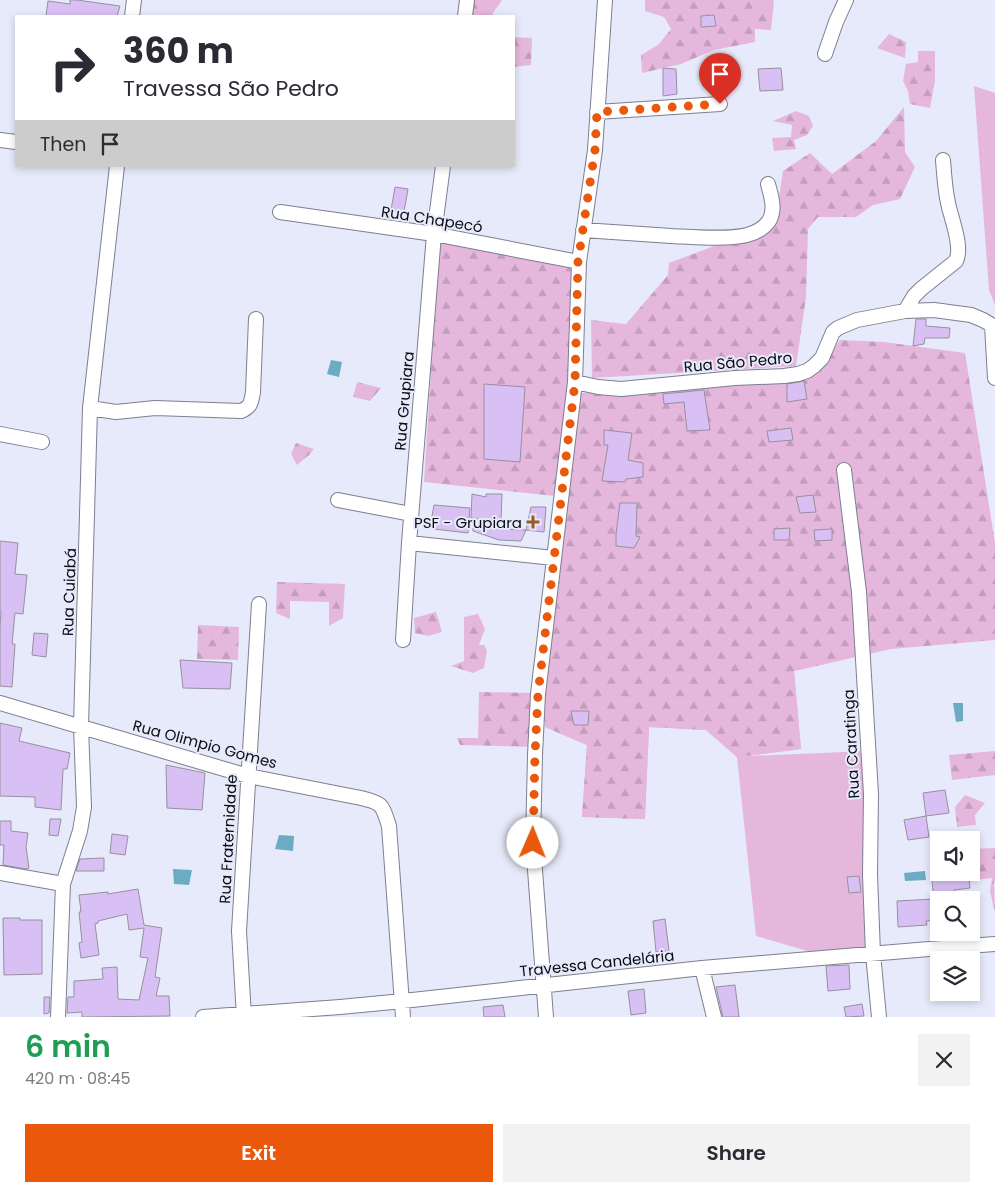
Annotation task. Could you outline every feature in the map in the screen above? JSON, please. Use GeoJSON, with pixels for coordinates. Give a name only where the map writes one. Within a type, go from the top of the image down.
{"type":"FeatureCollection","features":[{"type":"Feature","properties":{"kind":"street"},"geometry":{"type":"LineString","coordinates":[[132,15],[134,0]]}},
{"type":"Feature","properties":{"kind":"street"},"geometry":{"type":"LineString","coordinates":[[465,15],[467,0]]}},
{"type":"Feature","properties":{"kind":"street"},"geometry":{"type":"LineString","coordinates":[[546,1017],[533,843],[538,694],[575,382],[578,262],[595,150],[606,0]]}},
{"type":"Feature","properties":{"kind":"street"},"geometry":{"type":"LineString","coordinates":[[825,54],[846,0]]}},
{"type":"Feature","properties":{"kind":"street"},"geometry":{"type":"LineString","coordinates":[[597,112],[720,104]]}},
{"type":"Feature","properties":{"kind":"street"},"geometry":{"type":"LineString","coordinates":[[0,140],[15,142]]}},
{"type":"Feature","properties":{"kind":"street"},"geometry":{"type":"LineString","coordinates":[[905,311],[914,296],[956,261],[957,258],[955,230],[947,197],[943,160]]}},
{"type":"Feature","properties":{"kind":"street","name":"Rua Cuiabá"},"geometry":{"type":"LineString","coordinates":[[58,1017],[62,884],[83,819],[81,726],[90,408],[117,167]]}},
{"type":"Feature","properties":{"kind":"street","name":"Rua Grupiara"},"geometry":{"type":"LineString","coordinates":[[403,640],[408,543],[434,234],[443,167]]}},
{"type":"Feature","properties":{"kind":"street"},"geometry":{"type":"LineString","coordinates":[[583,230],[695,237],[745,235],[756,232],[769,221],[773,211],[768,184]]}},
{"type":"Feature","properties":{"kind":"street","name":"Rua Chapecó"},"geometry":{"type":"LineString","coordinates":[[280,212],[434,234],[578,262]]}},
{"type":"Feature","properties":{"kind":"street","name":"Rua São Pedro"},"geometry":{"type":"LineString","coordinates":[[575,382],[621,389],[798,374],[807,371],[822,358],[833,332],[838,328],[857,320],[905,311],[934,310],[971,315],[994,326]]}},
{"type":"Feature","properties":{"kind":"street"},"geometry":{"type":"LineString","coordinates":[[90,408],[116,412],[155,408],[241,411],[248,408],[253,392],[256,319]]}},
{"type":"Feature","properties":{"kind":"street"},"geometry":{"type":"LineString","coordinates":[[994,326],[995,378]]}},
{"type":"Feature","properties":{"kind":"street"},"geometry":{"type":"LineString","coordinates":[[0,434],[42,442]]}},
{"type":"Feature","properties":{"kind":"street","name":"Rua Caratinga"},"geometry":{"type":"LineString","coordinates":[[844,470],[860,601],[871,794],[870,875],[873,954],[879,1017]]}},
{"type":"Feature","properties":{"kind":"street"},"geometry":{"type":"LineString","coordinates":[[338,500],[411,514]]}},
{"type":"Feature","properties":{"kind":"street"},"geometry":{"type":"LineString","coordinates":[[408,543],[554,558]]}},
{"type":"Feature","properties":{"kind":"street","name":"Rua Fraternidade"},"geometry":{"type":"LineString","coordinates":[[244,1016],[239,931],[259,604]]}},
{"type":"Feature","properties":{"kind":"street","name":"Rua Olimpio Gomes"},"geometry":{"type":"LineString","coordinates":[[0,703],[248,776],[379,803],[389,826],[404,1017]]}},
{"type":"Feature","properties":{"kind":"street"},"geometry":{"type":"LineString","coordinates":[[0,873],[62,884]]}},
{"type":"Feature","properties":{"kind":"street","name":"Travessa Candelária"},"geometry":{"type":"LineString","coordinates":[[203,1017],[244,1016],[702,968],[995,944]]}},
{"type":"Feature","properties":{"kind":"street"},"geometry":{"type":"LineString","coordinates":[[702,968],[714,1017]]}},
{"type":"Feature","properties":{"kind":"green space"},"geometry":{"type":"Polygon","coordinates":[[[473,0],[502,0],[493,15],[470,15],[473,0]]]}},
{"type":"Feature","properties":{"kind":"green space"},"geometry":{"type":"Polygon","coordinates":[[[645,0],[774,0],[771,30],[755,29],[755,42],[714,50],[681,64],[642,73],[641,55],[658,45],[671,29],[664,17],[645,11],[645,0]]]}},
{"type":"Feature","properties":{"kind":"green space"},"geometry":{"type":"Polygon","coordinates":[[[889,34],[906,42],[905,58],[877,48],[889,34]]]}},
{"type":"Feature","properties":{"kind":"green space"},"geometry":{"type":"Polygon","coordinates":[[[515,37],[532,38],[531,65],[515,67],[515,37]]]}},
{"type":"Feature","properties":{"kind":"green space"},"geometry":{"type":"Polygon","coordinates":[[[918,51],[935,51],[935,81],[930,108],[910,104],[908,91],[903,81],[906,64],[918,62],[918,51]]]}},
{"type":"Feature","properties":{"kind":"green space"},"geometry":{"type":"Polygon","coordinates":[[[974,86],[995,93],[995,305],[989,290],[974,86]]]}},
{"type":"Feature","properties":{"kind":"green space"},"geometry":{"type":"Polygon","coordinates":[[[904,107],[905,152],[915,167],[900,199],[873,205],[856,217],[818,217],[808,229],[806,297],[796,366],[592,378],[591,320],[626,324],[668,275],[669,263],[775,223],[783,171],[810,153],[832,174],[876,141],[904,107]]]}},
{"type":"Feature","properties":{"kind":"green space"},"geometry":{"type":"Polygon","coordinates":[[[796,111],[809,116],[813,126],[807,135],[794,140],[796,149],[774,151],[772,138],[791,137],[792,125],[773,121],[796,111]]]}},
{"type":"Feature","properties":{"kind":"green space"},"geometry":{"type":"Polygon","coordinates":[[[439,241],[574,268],[573,379],[555,496],[424,482],[439,241]]]}},
{"type":"Feature","properties":{"kind":"green space"},"geometry":{"type":"Polygon","coordinates":[[[840,340],[884,342],[965,353],[995,543],[995,640],[891,649],[794,671],[801,749],[737,757],[706,730],[649,727],[645,819],[582,817],[587,745],[545,727],[543,654],[580,393],[772,382],[816,372],[840,340]]]}},
{"type":"Feature","properties":{"kind":"green space"},"geometry":{"type":"Polygon","coordinates":[[[357,382],[381,388],[370,401],[353,397],[357,382]]]}},
{"type":"Feature","properties":{"kind":"green space"},"geometry":{"type":"Polygon","coordinates":[[[296,443],[314,449],[297,465],[291,454],[296,443]]]}},
{"type":"Feature","properties":{"kind":"green space"},"geometry":{"type":"Polygon","coordinates":[[[554,558],[846,659],[794,671],[801,749],[747,756],[868,751],[866,948],[811,952],[756,936],[737,757],[706,730],[649,727],[645,819],[582,817],[587,745],[545,727],[554,558]]]}},
{"type":"Feature","properties":{"kind":"green space"},"geometry":{"type":"Polygon","coordinates":[[[277,582],[345,584],[343,618],[329,626],[329,602],[290,601],[290,619],[276,613],[277,582]]]}},
{"type":"Feature","properties":{"kind":"green space"},"geometry":{"type":"Polygon","coordinates":[[[436,612],[442,632],[428,636],[415,633],[414,618],[436,612]]]}},
{"type":"Feature","properties":{"kind":"green space"},"geometry":{"type":"Polygon","coordinates":[[[478,614],[485,629],[479,645],[484,645],[487,651],[484,668],[473,673],[451,666],[464,661],[464,617],[478,614]]]}},
{"type":"Feature","properties":{"kind":"green space"},"geometry":{"type":"Polygon","coordinates":[[[198,625],[239,627],[238,660],[197,659],[198,625]]]}},
{"type":"Feature","properties":{"kind":"green space"},"geometry":{"type":"Polygon","coordinates":[[[479,692],[535,693],[533,747],[460,745],[457,738],[478,738],[479,692]]]}},
{"type":"Feature","properties":{"kind":"green space"},"geometry":{"type":"Polygon","coordinates":[[[995,751],[995,775],[952,780],[949,755],[995,751]]]}},
{"type":"Feature","properties":{"kind":"green space"},"geometry":{"type":"Polygon","coordinates":[[[965,795],[985,803],[975,815],[976,825],[957,827],[955,807],[965,795]]]}},
{"type":"Feature","properties":{"kind":"green space"},"geometry":{"type":"Polygon","coordinates":[[[995,848],[995,913],[990,891],[992,878],[980,879],[980,849],[995,848]]]}},
{"type":"Feature","properties":{"kind":"water"},"geometry":{"type":"Polygon","coordinates":[[[331,360],[342,362],[339,377],[327,374],[331,360]]]}},
{"type":"Feature","properties":{"kind":"water"},"geometry":{"type":"Polygon","coordinates":[[[953,703],[963,703],[963,721],[956,722],[953,703]]]}},
{"type":"Feature","properties":{"kind":"water"},"geometry":{"type":"Polygon","coordinates":[[[279,835],[294,836],[293,851],[275,849],[279,835]]]}},
{"type":"Feature","properties":{"kind":"water"},"geometry":{"type":"Polygon","coordinates":[[[173,869],[192,870],[189,885],[174,884],[173,869]]]}},
{"type":"Feature","properties":{"kind":"water"},"geometry":{"type":"Polygon","coordinates":[[[925,871],[926,880],[905,881],[904,873],[925,871]]]}},
{"type":"Feature","properties":{"kind":"building"},"geometry":{"type":"Polygon","coordinates":[[[70,0],[77,0],[120,6],[117,15],[46,15],[48,1],[70,4],[70,0]]]}},
{"type":"Feature","properties":{"kind":"building"},"geometry":{"type":"Polygon","coordinates":[[[714,15],[716,26],[701,27],[701,16],[714,15]]]}},
{"type":"Feature","properties":{"kind":"building"},"geometry":{"type":"Polygon","coordinates":[[[663,68],[676,69],[677,94],[663,96],[663,68]]]}},
{"type":"Feature","properties":{"kind":"building"},"geometry":{"type":"Polygon","coordinates":[[[781,68],[783,90],[760,91],[758,69],[781,68]]]}},
{"type":"Feature","properties":{"kind":"building"},"geometry":{"type":"Polygon","coordinates":[[[395,187],[408,189],[404,212],[391,210],[395,187]]]}},
{"type":"Feature","properties":{"kind":"building"},"geometry":{"type":"Polygon","coordinates":[[[916,319],[926,319],[926,326],[950,328],[949,338],[925,338],[924,344],[913,346],[916,319]]]}},
{"type":"Feature","properties":{"kind":"building"},"geometry":{"type":"Polygon","coordinates":[[[804,381],[807,399],[787,402],[787,384],[804,381]]]}},
{"type":"Feature","properties":{"kind":"building"},"geometry":{"type":"Polygon","coordinates":[[[484,384],[525,387],[520,462],[484,459],[484,384]]]}},
{"type":"Feature","properties":{"kind":"building"},"geometry":{"type":"Polygon","coordinates":[[[704,390],[710,430],[687,431],[684,402],[664,404],[663,394],[704,390]]]}},
{"type":"Feature","properties":{"kind":"building"},"geometry":{"type":"Polygon","coordinates":[[[791,428],[793,440],[769,442],[767,431],[791,428]]]}},
{"type":"Feature","properties":{"kind":"building"},"geometry":{"type":"Polygon","coordinates":[[[604,430],[632,433],[628,460],[643,463],[643,477],[626,479],[625,482],[602,481],[608,445],[604,445],[604,430]]]}},
{"type":"Feature","properties":{"kind":"building"},"geometry":{"type":"Polygon","coordinates":[[[472,494],[486,497],[486,494],[502,494],[501,521],[471,518],[472,494]]]}},
{"type":"Feature","properties":{"kind":"building"},"geometry":{"type":"Polygon","coordinates":[[[813,495],[816,512],[800,513],[796,497],[813,495]]]}},
{"type":"Feature","properties":{"kind":"building"},"geometry":{"type":"Polygon","coordinates":[[[620,503],[637,503],[636,536],[640,537],[634,548],[616,546],[620,503]]]}},
{"type":"Feature","properties":{"kind":"building"},"geometry":{"type":"Polygon","coordinates":[[[434,505],[470,508],[468,533],[434,529],[432,516],[434,505]]]}},
{"type":"Feature","properties":{"kind":"building"},"geometry":{"type":"Polygon","coordinates":[[[531,507],[546,507],[544,532],[526,530],[531,507]]]}},
{"type":"Feature","properties":{"kind":"building"},"geometry":{"type":"Polygon","coordinates":[[[473,528],[526,530],[521,541],[499,540],[473,531],[473,528]]]}},
{"type":"Feature","properties":{"kind":"building"},"geometry":{"type":"Polygon","coordinates":[[[790,528],[789,540],[774,540],[774,529],[790,528]]]}},
{"type":"Feature","properties":{"kind":"building"},"geometry":{"type":"Polygon","coordinates":[[[832,529],[832,540],[815,541],[814,530],[832,529]]]}},
{"type":"Feature","properties":{"kind":"building"},"geometry":{"type":"Polygon","coordinates":[[[0,541],[18,543],[15,574],[27,575],[23,614],[15,613],[12,644],[15,644],[12,687],[0,686],[0,541]]]}},
{"type":"Feature","properties":{"kind":"building"},"geometry":{"type":"Polygon","coordinates":[[[34,633],[48,634],[46,657],[32,655],[34,633]]]}},
{"type":"Feature","properties":{"kind":"building"},"geometry":{"type":"Polygon","coordinates":[[[180,660],[232,663],[230,689],[183,688],[180,660]]]}},
{"type":"Feature","properties":{"kind":"building"},"geometry":{"type":"Polygon","coordinates":[[[571,711],[589,711],[588,725],[574,725],[571,711]]]}},
{"type":"Feature","properties":{"kind":"building"},"geometry":{"type":"Polygon","coordinates":[[[0,723],[22,728],[19,741],[70,753],[67,769],[63,769],[61,810],[35,807],[35,797],[0,796],[0,723]]]}},
{"type":"Feature","properties":{"kind":"building"},"geometry":{"type":"Polygon","coordinates":[[[166,765],[205,773],[202,810],[167,808],[166,765]]]}},
{"type":"Feature","properties":{"kind":"building"},"geometry":{"type":"Polygon","coordinates":[[[945,790],[949,813],[926,816],[923,793],[945,790]]]}},
{"type":"Feature","properties":{"kind":"building"},"geometry":{"type":"Polygon","coordinates":[[[926,816],[929,837],[908,840],[904,820],[926,816]]]}},
{"type":"Feature","properties":{"kind":"building"},"geometry":{"type":"Polygon","coordinates":[[[50,819],[61,819],[58,836],[49,835],[50,819]]]}},
{"type":"Feature","properties":{"kind":"building"},"geometry":{"type":"Polygon","coordinates":[[[0,821],[11,821],[11,831],[28,833],[26,847],[29,868],[3,865],[4,845],[0,845],[0,821]]]}},
{"type":"Feature","properties":{"kind":"building"},"geometry":{"type":"Polygon","coordinates":[[[112,834],[128,836],[125,855],[110,853],[112,834]]]}},
{"type":"Feature","properties":{"kind":"building"},"geometry":{"type":"Polygon","coordinates":[[[104,858],[104,871],[76,871],[80,859],[104,858]]]}},
{"type":"Feature","properties":{"kind":"building"},"geometry":{"type":"Polygon","coordinates":[[[859,876],[861,892],[849,893],[847,877],[859,876]]]}},
{"type":"Feature","properties":{"kind":"building"},"geometry":{"type":"Polygon","coordinates":[[[932,881],[969,881],[970,888],[954,891],[933,891],[932,881]]]}},
{"type":"Feature","properties":{"kind":"building"},"geometry":{"type":"Polygon","coordinates":[[[138,889],[144,925],[162,928],[155,977],[160,978],[156,996],[169,996],[170,1016],[82,1017],[82,1012],[67,1013],[68,997],[74,997],[74,981],[103,979],[102,968],[117,967],[118,999],[139,1000],[148,958],[140,957],[144,928],[129,930],[127,914],[98,921],[95,924],[99,955],[81,958],[79,943],[82,942],[79,895],[108,892],[108,894],[138,889]]]}},
{"type":"Feature","properties":{"kind":"building"},"geometry":{"type":"Polygon","coordinates":[[[930,899],[930,921],[926,921],[927,925],[898,927],[897,901],[930,899]]]}},
{"type":"Feature","properties":{"kind":"building"},"geometry":{"type":"Polygon","coordinates":[[[3,918],[42,920],[42,974],[4,975],[3,918]]]}},
{"type":"Feature","properties":{"kind":"building"},"geometry":{"type":"Polygon","coordinates":[[[665,919],[669,951],[656,952],[653,921],[665,919]]]}},
{"type":"Feature","properties":{"kind":"building"},"geometry":{"type":"Polygon","coordinates":[[[849,965],[850,989],[828,991],[826,966],[849,965]]]}},
{"type":"Feature","properties":{"kind":"building"},"geometry":{"type":"Polygon","coordinates":[[[735,985],[739,1017],[723,1017],[716,987],[735,985]]]}},
{"type":"Feature","properties":{"kind":"building"},"geometry":{"type":"Polygon","coordinates":[[[644,989],[646,1013],[631,1015],[628,991],[644,989]]]}},
{"type":"Feature","properties":{"kind":"building"},"geometry":{"type":"Polygon","coordinates":[[[44,997],[50,997],[49,1013],[44,1014],[44,997]]]}},
{"type":"Feature","properties":{"kind":"building"},"geometry":{"type":"Polygon","coordinates":[[[862,1004],[864,1016],[846,1017],[844,1007],[862,1004]]]}},
{"type":"Feature","properties":{"kind":"building"},"geometry":{"type":"Polygon","coordinates":[[[503,1005],[505,1017],[484,1017],[483,1007],[503,1005]]]}},
{"type":"Feature","properties":{"kind":"place","name":"PSF - Grupiara"},"geometry":{"type":"Point","coordinates":[533,522]}},
{"type":"Feature","properties":{"kind":"route"},"geometry":{"type":"LineString","coordinates":[[533,843],[538,694],[575,382],[578,262],[595,150],[597,112],[720,104]]}}]}
